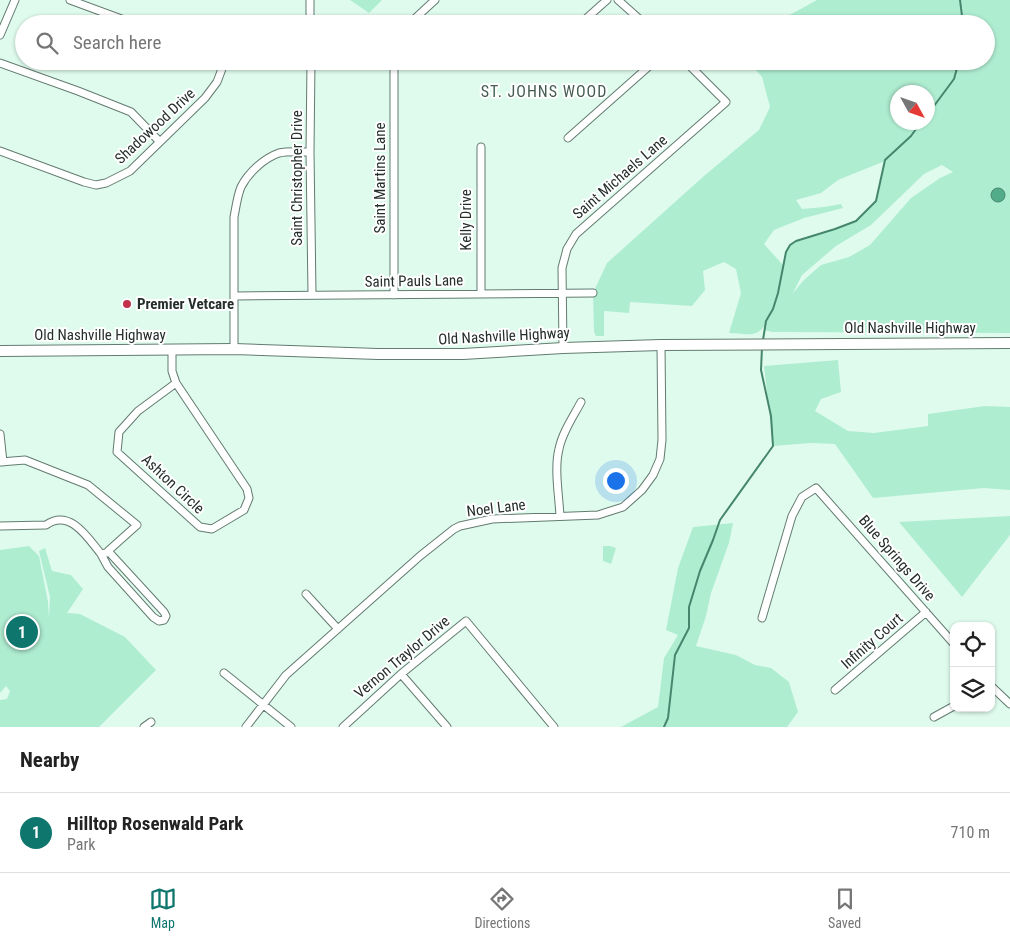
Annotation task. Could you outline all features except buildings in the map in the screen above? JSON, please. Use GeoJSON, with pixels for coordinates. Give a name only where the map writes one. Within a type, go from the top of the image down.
{"type":"FeatureCollection","features":[{"type":"Feature","properties":{"kind":"main road","name":"Old Nashville Highway"},"geometry":{"type":"LineString","coordinates":[[0,351],[234,349],[378,354],[463,354],[563,348],[757,343],[1010,343]]}},
{"type":"Feature","properties":{"kind":"street"},"geometry":{"type":"LineString","coordinates":[[0,36],[15,0]]}},
{"type":"Feature","properties":{"kind":"street"},"geometry":{"type":"LineString","coordinates":[[70,0],[110,15]]}},
{"type":"Feature","properties":{"kind":"street"},"geometry":{"type":"LineString","coordinates":[[310,0],[310,15]]}},
{"type":"Feature","properties":{"kind":"street"},"geometry":{"type":"LineString","coordinates":[[419,15],[435,0]]}},
{"type":"Feature","properties":{"kind":"street"},"geometry":{"type":"LineString","coordinates":[[590,15],[606,0]]}},
{"type":"Feature","properties":{"kind":"street"},"geometry":{"type":"LineString","coordinates":[[618,0],[635,15]]}},
{"type":"Feature","properties":{"kind":"street"},"geometry":{"type":"LineString","coordinates":[[0,63],[15,68]]}},
{"type":"Feature","properties":{"kind":"street"},"geometry":{"type":"LineString","coordinates":[[20,70],[78,90],[131,112],[159,141]]}},
{"type":"Feature","properties":{"kind":"street","name":"Shadowood Drive"},"geometry":{"type":"LineString","coordinates":[[0,151],[96,185],[106,184],[124,175],[136,166],[208,94],[221,70]]}},
{"type":"Feature","properties":{"kind":"street","name":"Saint Christopher Drive"},"geometry":{"type":"LineString","coordinates":[[311,70],[312,294]]}},
{"type":"Feature","properties":{"kind":"street","name":"Saint Martins Lane"},"geometry":{"type":"LineString","coordinates":[[394,70],[394,295]]}},
{"type":"Feature","properties":{"kind":"street"},"geometry":{"type":"LineString","coordinates":[[568,138],[644,70]]}},
{"type":"Feature","properties":{"kind":"street","name":"Saint Michaels Lane"},"geometry":{"type":"LineString","coordinates":[[563,348],[562,268],[567,248],[576,234],[726,102],[694,70]]}},
{"type":"Feature","properties":{"kind":"street","name":"Kelly Drive"},"geometry":{"type":"LineString","coordinates":[[481,147],[481,293]]}},
{"type":"Feature","properties":{"kind":"street"},"geometry":{"type":"LineString","coordinates":[[234,349],[234,217],[242,185],[267,159],[280,153],[310,152]]}},
{"type":"Feature","properties":{"kind":"street","name":"Saint Pauls Lane"},"geometry":{"type":"LineString","coordinates":[[235,296],[593,293]]}},
{"type":"Feature","properties":{"kind":"street","name":"Noel Lane"},"geometry":{"type":"LineString","coordinates":[[246,727],[286,676],[442,537],[460,526],[492,519],[598,515],[622,506],[642,490],[653,475],[660,459],[662,440],[662,345]]}},
{"type":"Feature","properties":{"kind":"street","name":"Ashton Circle"},"geometry":{"type":"LineString","coordinates":[[172,349],[172,371],[176,383],[247,489],[250,498],[244,510],[212,529],[200,527],[117,452],[119,432],[138,411],[176,383]]}},
{"type":"Feature","properties":{"kind":"street"},"geometry":{"type":"LineString","coordinates":[[560,516],[559,449],[567,428],[581,402]]}},
{"type":"Feature","properties":{"kind":"street"},"geometry":{"type":"LineString","coordinates":[[0,434],[1,462],[25,460],[88,485],[137,525],[105,552]]}},
{"type":"Feature","properties":{"kind":"street","name":"Blue Springs Drive"},"geometry":{"type":"LineString","coordinates":[[762,618],[792,516],[802,497],[816,488],[820,490],[950,639]]}},
{"type":"Feature","properties":{"kind":"street"},"geometry":{"type":"LineString","coordinates":[[0,526],[46,525],[51,521],[66,520],[79,526],[105,552],[164,612],[166,616],[164,620],[159,622],[153,617],[108,567],[105,552]]}},
{"type":"Feature","properties":{"kind":"street"},"geometry":{"type":"LineString","coordinates":[[306,594],[338,629]]}},
{"type":"Feature","properties":{"kind":"street","name":"Infinity Court"},"geometry":{"type":"LineString","coordinates":[[835,690],[926,612]]}},
{"type":"Feature","properties":{"kind":"street","name":"Vernon Traylor Drive"},"geometry":{"type":"LineString","coordinates":[[343,727],[401,674],[466,621],[554,727]]}},
{"type":"Feature","properties":{"kind":"street"},"geometry":{"type":"LineString","coordinates":[[224,673],[290,727]]}},
{"type":"Feature","properties":{"kind":"street"},"geometry":{"type":"LineString","coordinates":[[401,674],[447,727]]}},
{"type":"Feature","properties":{"kind":"street"},"geometry":{"type":"LineString","coordinates":[[995,690],[1010,704]]}},
{"type":"Feature","properties":{"kind":"street"},"geometry":{"type":"LineString","coordinates":[[934,717],[950,708]]}},
{"type":"Feature","properties":{"kind":"street"},"geometry":{"type":"LineString","coordinates":[[144,727],[151,722]]}},
{"type":"Feature","properties":{"kind":"shaded area"},"geometry":{"type":"Polygon","coordinates":[[[350,0],[382,0],[369,13],[350,0]]]}},
{"type":"Feature","properties":{"kind":"shaded area"},"geometry":{"type":"Polygon","coordinates":[[[817,0],[1010,0],[1010,333],[772,332],[764,330],[765,324],[762,329],[754,333],[729,333],[741,293],[736,269],[724,262],[703,271],[705,290],[692,306],[630,302],[629,313],[604,311],[604,336],[596,336],[594,332],[593,293],[607,263],[704,176],[759,130],[770,107],[762,77],[756,70],[995,70],[995,15],[790,15],[817,0]],[[885,161],[838,180],[821,193],[796,200],[802,209],[841,204],[843,208],[804,218],[774,230],[764,244],[783,265],[790,245],[796,241],[856,221],[876,201],[885,161]],[[942,165],[924,174],[871,225],[836,246],[802,275],[793,293],[821,265],[849,257],[870,245],[911,198],[940,178],[953,172],[942,165]]]}},
{"type":"Feature","properties":{"kind":"shaded area"},"geometry":{"type":"Polygon","coordinates":[[[995,188],[1001,188],[1005,195],[1001,202],[995,202],[991,198],[991,192],[995,188]]]}},
{"type":"Feature","properties":{"kind":"shaded area"},"geometry":{"type":"Polygon","coordinates":[[[838,360],[841,392],[821,399],[815,411],[848,431],[874,433],[928,426],[928,414],[985,406],[1010,407],[1010,490],[984,488],[873,498],[835,444],[811,443],[773,446],[764,366],[838,360]]]}},
{"type":"Feature","properties":{"kind":"shaded area"},"geometry":{"type":"Polygon","coordinates":[[[1010,516],[1010,535],[962,597],[899,522],[1010,516]]]}},
{"type":"Feature","properties":{"kind":"shaded area"},"geometry":{"type":"Polygon","coordinates":[[[733,523],[729,543],[711,593],[696,646],[736,655],[755,665],[771,668],[789,682],[798,712],[787,727],[621,727],[658,707],[664,658],[678,635],[666,630],[678,568],[693,527],[733,523]]]}},
{"type":"Feature","properties":{"kind":"shaded area"},"geometry":{"type":"Polygon","coordinates":[[[29,546],[39,556],[48,602],[49,618],[50,597],[39,551],[45,548],[52,571],[71,575],[83,589],[67,613],[80,614],[125,637],[156,670],[99,727],[0,727],[0,700],[7,699],[10,691],[6,686],[0,693],[0,550],[29,546]]]}},
{"type":"Feature","properties":{"kind":"shaded area"},"geometry":{"type":"Polygon","coordinates":[[[603,546],[616,548],[611,564],[603,561],[603,546]]]}},
{"type":"Feature","properties":{"kind":"waterway"},"geometry":{"type":"LineString","coordinates":[[960,0],[962,15]]}},
{"type":"Feature","properties":{"kind":"waterway"},"geometry":{"type":"LineString","coordinates":[[935,105],[954,79],[956,70]]}},
{"type":"Feature","properties":{"kind":"waterway"},"geometry":{"type":"LineString","coordinates":[[763,340],[766,321],[773,309],[786,252],[790,245],[796,241],[856,221],[876,201],[885,160],[915,130]]}},
{"type":"Feature","properties":{"kind":"waterway"},"geometry":{"type":"LineString","coordinates":[[664,727],[668,718],[675,655],[689,628],[689,607],[700,571],[720,520],[773,446],[771,416],[761,370],[762,347]]}},
{"type":"Feature","properties":{"kind":"place","name":"Premier Vetcare"},"geometry":{"type":"Point","coordinates":[127,304]}},
{"type":"Feature","properties":{"kind":"place","name":"Hilltop Rosenwald Park"},"geometry":{"type":"Point","coordinates":[22,632]}},
{"type":"Feature","properties":{"kind":"district","name":"ST. JOHNS WOOD"},"geometry":{"type":"Point","coordinates":[544,91]}}]}
